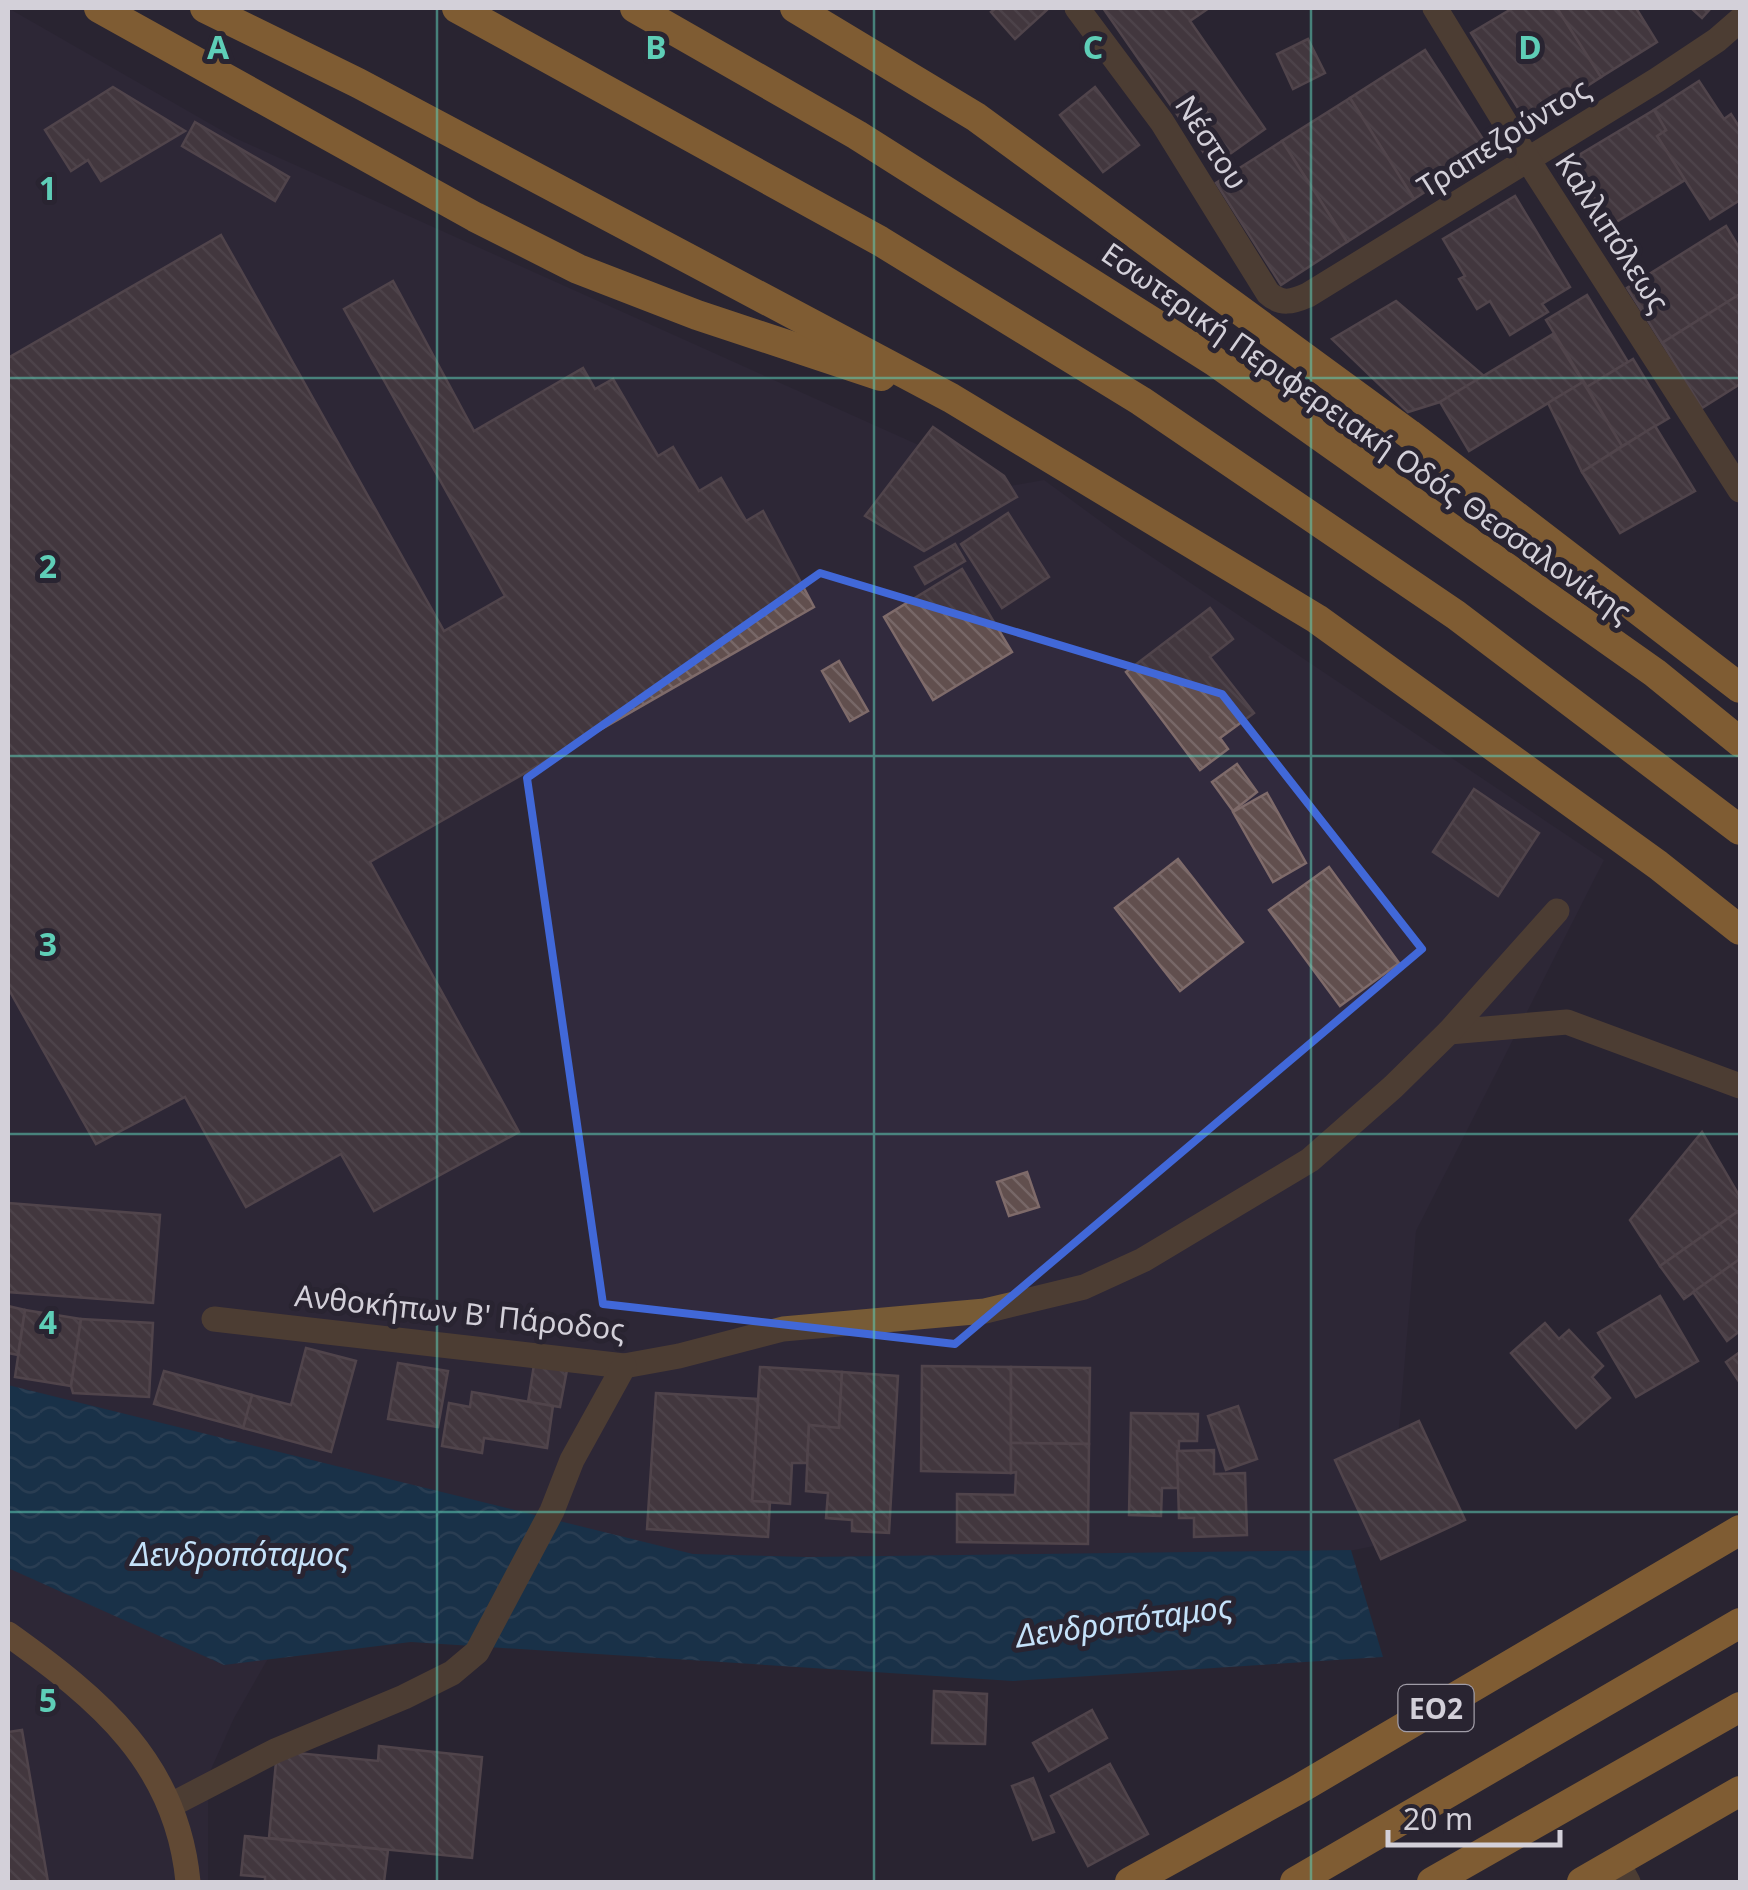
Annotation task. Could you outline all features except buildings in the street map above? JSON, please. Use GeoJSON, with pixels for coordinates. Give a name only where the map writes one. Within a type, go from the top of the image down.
{"type":"FeatureCollection","features":[{"type":"Feature","properties":{"kind":"highway"},"geometry":{"type":"LineString","coordinates":[[99,8],[475,218],[578,269],[697,316],[951,398]]}},
{"type":"Feature","properties":{"kind":"highway"},"geometry":{"type":"LineString","coordinates":[[204,8],[358,83],[951,398],[1316,619],[1658,866],[1740,930]]}},
{"type":"Feature","properties":{"kind":"highway"},"geometry":{"type":"LineString","coordinates":[[458,8],[880,241],[1141,401],[1456,615],[1740,830]]}},
{"type":"Feature","properties":{"kind":"highway","name":"Εσωτερική Περιφερειακή Οδός Θεσσαλονίκης"},"geometry":{"type":"LineString","coordinates":[[635,8],[857,136],[1214,361],[1655,673],[1740,742]]}},
{"type":"Feature","properties":{"kind":"highway"},"geometry":{"type":"LineString","coordinates":[[794,8],[976,117],[1409,434],[1740,688]]}},
{"type":"Feature","properties":{"kind":"highway","name":"ΕΟ2"},"geometry":{"type":"LineString","coordinates":[[1130,1882],[1299,1789],[1740,1530]]}},
{"type":"Feature","properties":{"kind":"highway","name":"ΕΟ2"},"geometry":{"type":"LineString","coordinates":[[1295,1882],[1740,1623]]}},
{"type":"Feature","properties":{"kind":"highway"},"geometry":{"type":"LineString","coordinates":[[1432,1882],[1740,1706]]}},
{"type":"Feature","properties":{"kind":"highway"},"geometry":{"type":"LineString","coordinates":[[1582,1882],[1622,1872],[1740,1790]]}},
{"type":"Feature","properties":{"kind":"street","name":"Νέστου"},"geometry":{"type":"LineString","coordinates":[[1077,8],[1170,134],[1268,293],[1279,302],[1294,301]]}},
{"type":"Feature","properties":{"kind":"street","name":"Καλλιπόλεως"},"geometry":{"type":"LineString","coordinates":[[1434,8],[1740,490]]}},
{"type":"Feature","properties":{"kind":"street","name":"Τραπεζούντος"},"geometry":{"type":"LineString","coordinates":[[1294,301],[1695,56],[1740,20]]}},
{"type":"Feature","properties":{"kind":"street","name":"Ανθοκήπων Β' Πάροδος"},"geometry":{"type":"LineString","coordinates":[[214,1318],[624,1366],[783,1329],[985,1311],[1084,1286],[1143,1260],[1310,1160],[1394,1087],[1449,1032],[1557,911]]}},
{"type":"Feature","properties":{"kind":"street"},"geometry":{"type":"LineString","coordinates":[[1449,1032],[1567,1022],[1740,1086]]}},
{"type":"Feature","properties":{"kind":"street"},"geometry":{"type":"LineString","coordinates":[[172,1805],[275,1751],[452,1673],[478,1652],[552,1511],[572,1460],[624,1366]]}},
{"type":"Feature","properties":{"kind":"street"},"geometry":{"type":"LineString","coordinates":[[8,1634],[74,1683],[110,1717],[147,1763],[172,1805],[183,1842],[188,1882]]}},
{"type":"Feature","properties":{"kind":"highlighted area"},"geometry":{"type":"Polygon","coordinates":[[[820,573],[1222,694],[1422,949],[955,1344],[603,1304],[527,778],[820,573]]]}},
{"type":"Feature","properties":{"kind":"shaded area"},"geometry":{"type":"Polygon","coordinates":[[[8,8],[235,138],[1010,486],[1044,480],[1122,537],[1604,860],[1416,1231],[1389,1543],[1052,1610],[340,1532],[234,1718],[208,1776],[208,1882],[8,1882],[8,8]]]}},
{"type":"Feature","properties":{"kind":"water","name":"Δενδροπόταμος"},"geometry":{"type":"Polygon","coordinates":[[[8,1385],[693,1554],[807,1557],[1351,1550],[1383,1657],[1013,1681],[411,1642],[224,1665],[8,1568],[8,1385]]]}}]}
